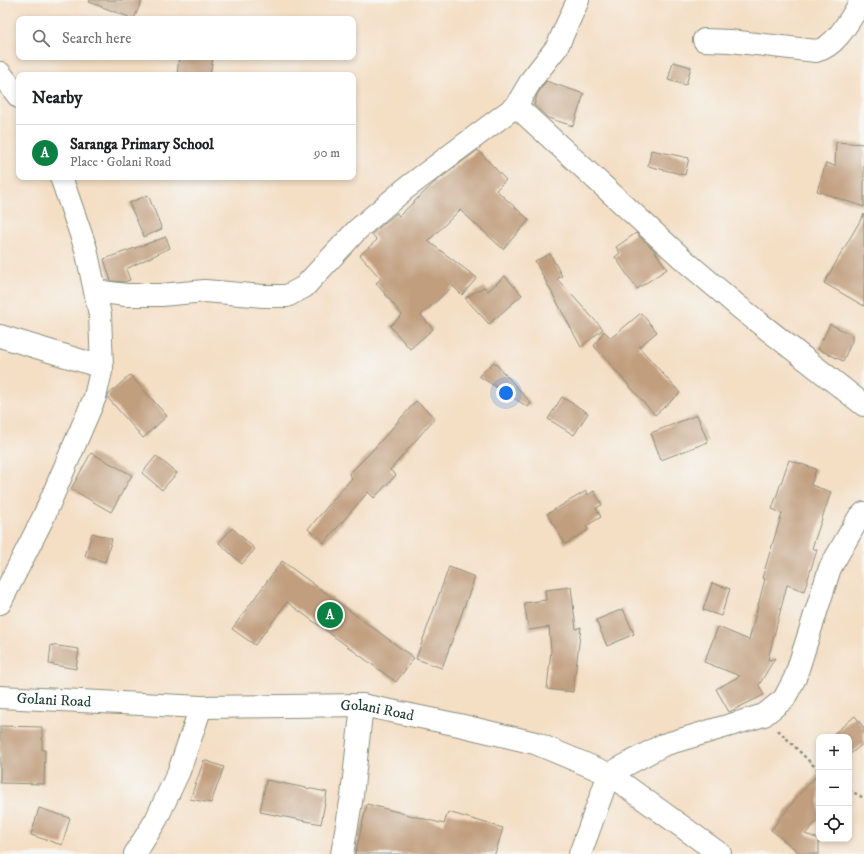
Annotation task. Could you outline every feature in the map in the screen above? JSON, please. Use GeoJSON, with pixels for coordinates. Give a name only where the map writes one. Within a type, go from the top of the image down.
{"type":"FeatureCollection","features":[{"type":"Feature","properties":{"kind":"street"},"geometry":{"type":"LineString","coordinates":[[95,291],[126,295],[161,295],[205,291],[263,296],[286,296],[304,287],[357,230],[405,189],[516,106],[532,79],[557,46],[578,0]]}},
{"type":"Feature","properties":{"kind":"street"},"geometry":{"type":"LineString","coordinates":[[704,40],[730,41],[816,51],[825,50],[845,26],[862,0]]}},
{"type":"Feature","properties":{"kind":"street"},"geometry":{"type":"LineString","coordinates":[[0,73],[16,93]]}},
{"type":"Feature","properties":{"kind":"street"},"geometry":{"type":"LineString","coordinates":[[516,106],[684,260],[739,307],[864,406]]}},
{"type":"Feature","properties":{"kind":"street"},"geometry":{"type":"LineString","coordinates":[[0,603],[43,518],[95,397],[102,367],[100,315],[86,249],[61,180]]}},
{"type":"Feature","properties":{"kind":"street"},"geometry":{"type":"LineString","coordinates":[[0,336],[102,367]]}},
{"type":"Feature","properties":{"kind":"street"},"geometry":{"type":"LineString","coordinates":[[580,854],[609,774],[663,745],[764,715],[784,699],[791,685],[830,568],[858,519],[864,513]]}},
{"type":"Feature","properties":{"kind":"street","name":"Golani Road"},"geometry":{"type":"LineString","coordinates":[[0,697],[201,707],[362,705],[460,725],[534,743],[609,774],[720,854]]}},
{"type":"Feature","properties":{"kind":"street"},"geometry":{"type":"LineString","coordinates":[[342,854],[352,796],[362,705]]}},
{"type":"Feature","properties":{"kind":"street"},"geometry":{"type":"LineString","coordinates":[[135,854],[156,820],[179,771],[201,707]]}},
{"type":"Feature","properties":{"kind":"path"},"geometry":{"type":"LineString","coordinates":[[764,715],[818,770]]}},
{"type":"Feature","properties":{"kind":"path"},"geometry":{"type":"LineString","coordinates":[[852,792],[864,798]]}},
{"type":"Feature","properties":{"kind":"building"},"geometry":{"type":"Polygon","coordinates":[[[90,0],[142,0],[135,16],[126,16],[89,2],[90,0]]]}},
{"type":"Feature","properties":{"kind":"building"},"geometry":{"type":"Polygon","coordinates":[[[179,60],[212,60],[210,72],[177,72],[179,60]]]}},
{"type":"Feature","properties":{"kind":"building"},"geometry":{"type":"Polygon","coordinates":[[[673,62],[691,67],[686,85],[668,80],[673,62]]]}},
{"type":"Feature","properties":{"kind":"building"},"geometry":{"type":"Polygon","coordinates":[[[546,81],[584,94],[573,126],[548,118],[534,105],[537,95],[546,81]]]}},
{"type":"Feature","properties":{"kind":"building"},"geometry":{"type":"Polygon","coordinates":[[[836,142],[864,144],[864,207],[817,191],[826,163],[835,166],[836,142]]]}},
{"type":"Feature","properties":{"kind":"building"},"geometry":{"type":"Polygon","coordinates":[[[478,150],[506,180],[496,190],[529,220],[503,249],[460,210],[428,241],[477,278],[462,295],[453,286],[421,315],[433,329],[410,349],[390,326],[402,315],[376,283],[381,279],[360,255],[377,240],[372,234],[397,213],[399,216],[434,183],[478,150]]]}},
{"type":"Feature","properties":{"kind":"building"},"geometry":{"type":"Polygon","coordinates":[[[651,150],[689,158],[685,175],[648,166],[651,150]]]}},
{"type":"Feature","properties":{"kind":"building"},"geometry":{"type":"Polygon","coordinates":[[[148,195],[162,229],[144,237],[129,203],[148,195]]]}},
{"type":"Feature","properties":{"kind":"building"},"geometry":{"type":"Polygon","coordinates":[[[864,214],[864,306],[824,283],[864,214]]]}},
{"type":"Feature","properties":{"kind":"building"},"geometry":{"type":"Polygon","coordinates":[[[636,233],[654,250],[667,269],[637,289],[615,257],[620,253],[616,247],[636,233]]]}},
{"type":"Feature","properties":{"kind":"building"},"geometry":{"type":"Polygon","coordinates":[[[166,237],[170,248],[126,269],[130,280],[124,282],[111,281],[104,259],[166,237]]]}},
{"type":"Feature","properties":{"kind":"building"},"geometry":{"type":"Polygon","coordinates":[[[550,254],[562,276],[557,279],[603,329],[581,347],[535,261],[550,254]]]}},
{"type":"Feature","properties":{"kind":"building"},"geometry":{"type":"Polygon","coordinates":[[[505,276],[522,295],[489,324],[465,298],[484,287],[488,291],[505,276]]]}},
{"type":"Feature","properties":{"kind":"building"},"geometry":{"type":"Polygon","coordinates":[[[641,313],[657,332],[639,347],[680,393],[655,415],[594,346],[604,331],[611,338],[641,313]]]}},
{"type":"Feature","properties":{"kind":"building"},"geometry":{"type":"Polygon","coordinates":[[[830,324],[852,335],[852,341],[843,361],[818,349],[830,324]]]}},
{"type":"Feature","properties":{"kind":"building"},"geometry":{"type":"Polygon","coordinates":[[[494,362],[531,403],[528,407],[479,376],[494,362]]]}},
{"type":"Feature","properties":{"kind":"building"},"geometry":{"type":"Polygon","coordinates":[[[130,375],[167,416],[143,438],[108,398],[108,395],[130,375]]]}},
{"type":"Feature","properties":{"kind":"building"},"geometry":{"type":"Polygon","coordinates":[[[562,397],[588,413],[574,435],[548,419],[562,397]]]}},
{"type":"Feature","properties":{"kind":"building"},"geometry":{"type":"Polygon","coordinates":[[[416,401],[435,418],[390,470],[396,475],[374,498],[368,492],[324,543],[308,529],[352,478],[349,474],[371,452],[416,401]]]}},
{"type":"Feature","properties":{"kind":"building"},"geometry":{"type":"Polygon","coordinates":[[[697,415],[708,442],[661,460],[651,433],[697,415]]]}},
{"type":"Feature","properties":{"kind":"building"},"geometry":{"type":"Polygon","coordinates":[[[91,453],[132,475],[111,512],[71,489],[91,453]]]}},
{"type":"Feature","properties":{"kind":"building"},"geometry":{"type":"Polygon","coordinates":[[[156,456],[177,473],[162,490],[142,473],[156,456]]]}},
{"type":"Feature","properties":{"kind":"building"},"geometry":{"type":"Polygon","coordinates":[[[789,460],[816,469],[811,485],[831,492],[812,548],[817,550],[804,591],[787,585],[768,659],[770,660],[775,658],[759,685],[764,695],[729,712],[716,689],[740,676],[704,662],[718,627],[749,640],[765,579],[762,578],[782,513],[772,509],[789,460]]]}},
{"type":"Feature","properties":{"kind":"building"},"geometry":{"type":"Polygon","coordinates":[[[586,491],[588,495],[594,491],[602,505],[596,508],[601,517],[586,526],[588,530],[565,544],[547,514],[586,491]]]}},
{"type":"Feature","properties":{"kind":"building"},"geometry":{"type":"Polygon","coordinates":[[[232,528],[255,549],[242,564],[219,543],[232,528]]]}},
{"type":"Feature","properties":{"kind":"building"},"geometry":{"type":"Polygon","coordinates":[[[92,533],[112,539],[105,562],[85,556],[92,533]]]}},
{"type":"Feature","properties":{"kind":"building"},"geometry":{"type":"Polygon","coordinates":[[[282,561],[414,658],[396,682],[287,602],[255,645],[232,629],[282,561]]]}},
{"type":"Feature","properties":{"kind":"building"},"geometry":{"type":"Polygon","coordinates":[[[449,567],[475,577],[442,668],[416,659],[449,567]]]}},
{"type":"Feature","properties":{"kind":"building"},"geometry":{"type":"Polygon","coordinates":[[[712,583],[730,589],[721,616],[703,610],[712,583]]]}},
{"type":"Feature","properties":{"kind":"building"},"geometry":{"type":"Polygon","coordinates":[[[571,587],[576,629],[581,627],[573,692],[547,689],[551,650],[549,627],[529,630],[524,603],[546,600],[545,590],[571,587]]]}},
{"type":"Feature","properties":{"kind":"building"},"geometry":{"type":"Polygon","coordinates":[[[623,609],[634,634],[607,646],[596,620],[623,609]]]}},
{"type":"Feature","properties":{"kind":"building"},"geometry":{"type":"Polygon","coordinates":[[[51,645],[79,649],[76,669],[49,664],[51,645]]]}},
{"type":"Feature","properties":{"kind":"building"},"geometry":{"type":"Polygon","coordinates":[[[855,716],[864,728],[864,743],[852,753],[852,734],[834,734],[855,716]]]}},
{"type":"Feature","properties":{"kind":"building"},"geometry":{"type":"Polygon","coordinates":[[[0,726],[42,727],[42,750],[45,750],[44,784],[0,783],[0,726]]]}},
{"type":"Feature","properties":{"kind":"building"},"geometry":{"type":"Polygon","coordinates":[[[204,760],[224,767],[211,803],[190,799],[204,760]]]}},
{"type":"Feature","properties":{"kind":"building"},"geometry":{"type":"Polygon","coordinates":[[[816,776],[816,822],[805,834],[816,838],[816,842],[819,842],[819,854],[801,854],[771,830],[797,797],[816,776]]]}},
{"type":"Feature","properties":{"kind":"building"},"geometry":{"type":"Polygon","coordinates":[[[266,780],[327,792],[321,824],[260,812],[266,780]]]}},
{"type":"Feature","properties":{"kind":"building"},"geometry":{"type":"Polygon","coordinates":[[[367,804],[444,824],[448,812],[503,828],[495,854],[355,854],[367,804]]]}},
{"type":"Feature","properties":{"kind":"building"},"geometry":{"type":"Polygon","coordinates":[[[39,808],[70,818],[62,845],[31,835],[39,808]]]}},
{"type":"Feature","properties":{"kind":"place","name":"Saranga Primary School"},"geometry":{"type":"Point","coordinates":[330,615]}}]}
